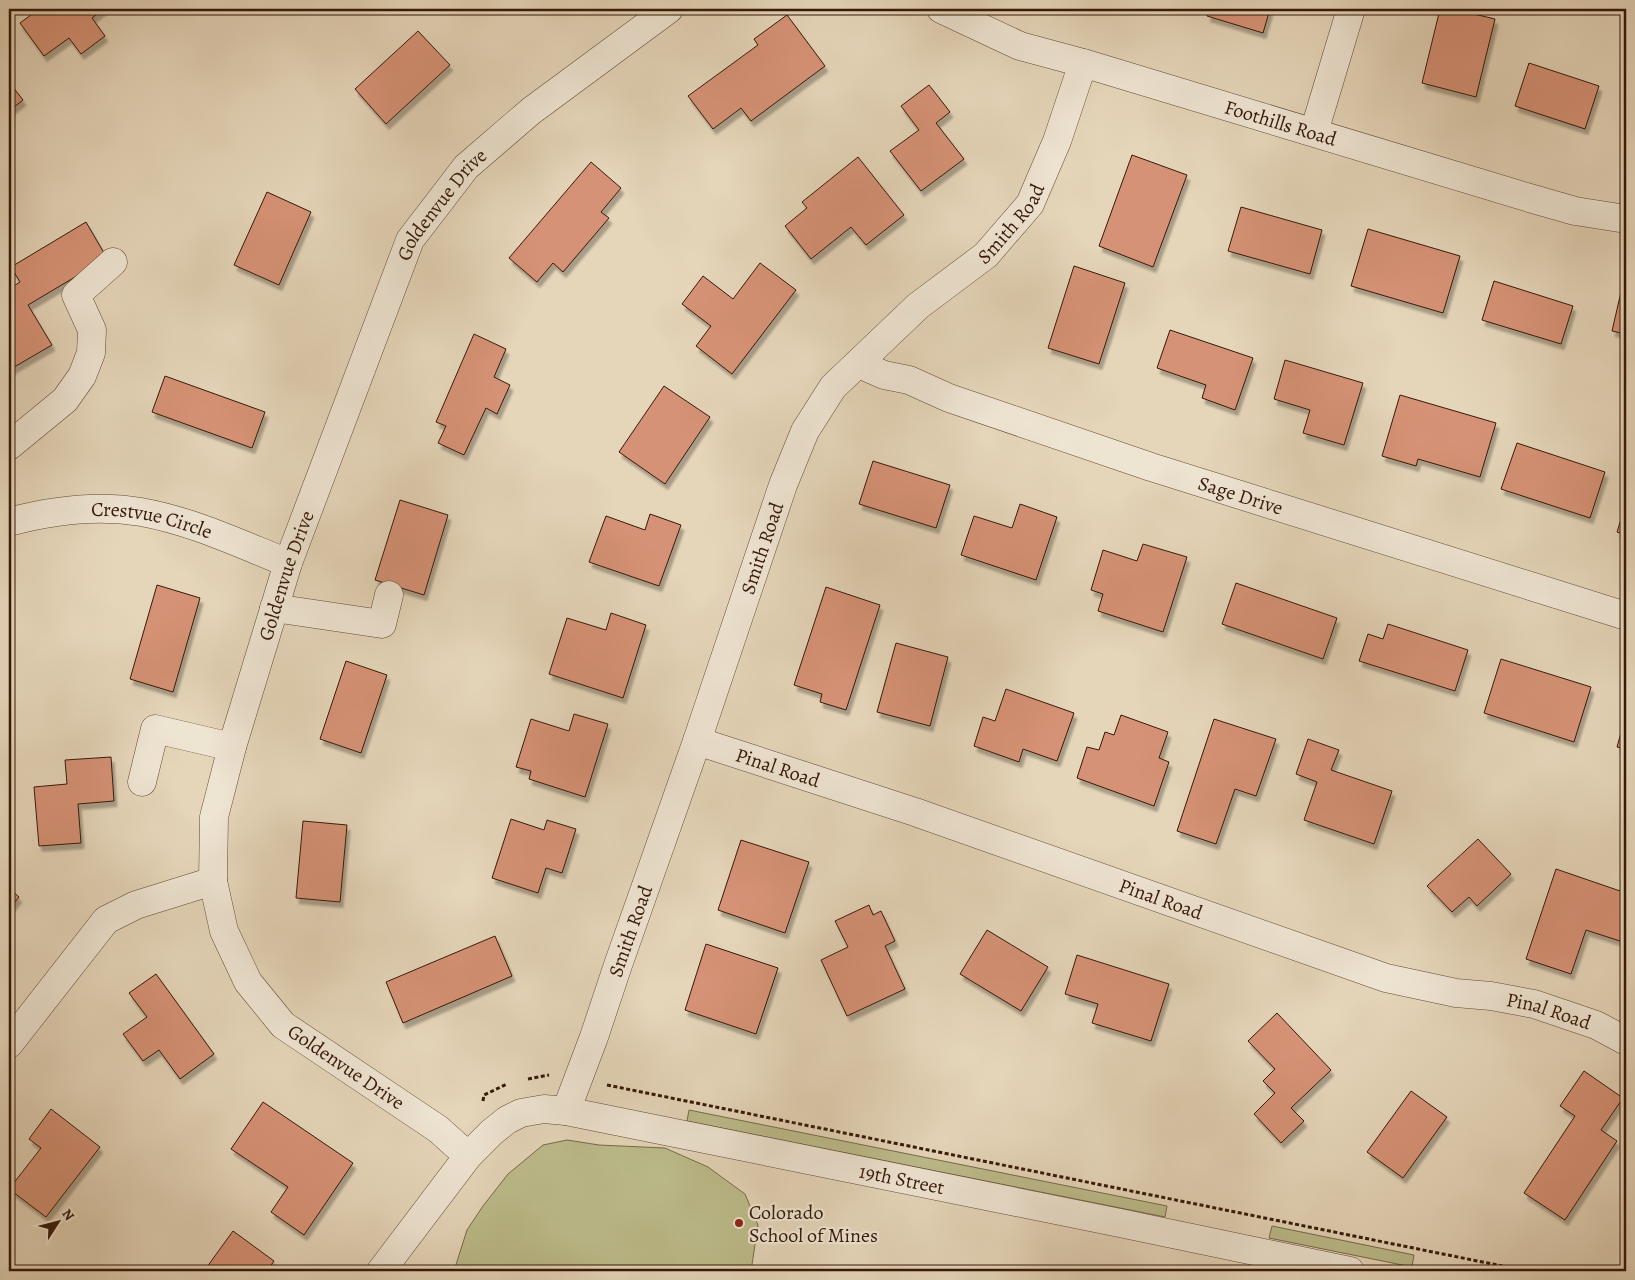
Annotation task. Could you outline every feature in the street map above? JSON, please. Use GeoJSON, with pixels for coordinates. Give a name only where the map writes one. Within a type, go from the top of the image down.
{"type":"FeatureCollection","features":[{"type":"Feature","properties":{"kind":"street","name":"Goldenvue Drive"},"geometry":{"type":"LineString","coordinates":[[468,1156],[438,1129],[283,1025],[248,982],[224,931],[213,881],[214,817],[232,747],[288,563],[410,240],[466,166],[531,111],[669,9]]}},
{"type":"Feature","properties":{"kind":"street","name":"Foothills Road"},"geometry":{"type":"LineString","coordinates":[[941,9],[1020,46],[1314,132],[1533,200],[1575,211],[1626,219]]}},
{"type":"Feature","properties":{"kind":"street"},"geometry":{"type":"LineString","coordinates":[[1314,132],[1351,9]]}},
{"type":"Feature","properties":{"kind":"street","name":"Smith Road"},"geometry":{"type":"LineString","coordinates":[[566,1111],[594,1037],[621,955],[698,741],[783,485],[805,431],[833,387],[918,306],[986,255],[1030,204],[1057,141],[1083,63]]}},
{"type":"Feature","properties":{"kind":"street"},"geometry":{"type":"LineString","coordinates":[[9,446],[65,400],[82,376],[91,353],[92,330],[76,295],[113,262]]}},
{"type":"Feature","properties":{"kind":"street","name":"Sage Drive"},"geometry":{"type":"LineString","coordinates":[[859,364],[884,375],[910,380],[949,398],[1151,467],[1626,616]]}},
{"type":"Feature","properties":{"kind":"street","name":"Crestvue Circle"},"geometry":{"type":"LineString","coordinates":[[9,522],[29,517],[92,509],[140,512],[193,526],[288,563]]}},
{"type":"Feature","properties":{"kind":"street"},"geometry":{"type":"LineString","coordinates":[[274,608],[382,624],[389,595]]}},
{"type":"Feature","properties":{"kind":"street"},"geometry":{"type":"LineString","coordinates":[[142,782],[155,729],[232,747]]}},
{"type":"Feature","properties":{"kind":"street","name":"Pinal Road"},"geometry":{"type":"LineString","coordinates":[[698,741],[915,812],[1386,978],[1456,993],[1491,996],[1534,1004],[1596,1025],[1626,1041]]}},
{"type":"Feature","properties":{"kind":"street"},"geometry":{"type":"LineString","coordinates":[[9,1044],[106,920],[136,905],[213,881]]}},
{"type":"Feature","properties":{"kind":"street","name":"19th Street"},"geometry":{"type":"LineString","coordinates":[[381,1271],[468,1156],[492,1132],[507,1120],[522,1113],[544,1109],[566,1111],[1350,1271]]}},
{"type":"Feature","properties":{"kind":"shaded area"},"geometry":{"type":"Polygon","coordinates":[[[689,1110],[1167,1206],[1165,1217],[687,1121],[689,1110]]]}},
{"type":"Feature","properties":{"kind":"shaded area"},"geometry":{"type":"Polygon","coordinates":[[[567,1140],[599,1145],[665,1148],[708,1167],[745,1194],[758,1225],[751,1271],[454,1271],[467,1230],[508,1174],[543,1145],[567,1140]]]}},
{"type":"Feature","properties":{"kind":"shaded area"},"geometry":{"type":"Polygon","coordinates":[[[1272,1226],[1414,1255],[1412,1267],[1269,1238],[1272,1226]]]}},
{"type":"Feature","properties":{"kind":"building"},"geometry":{"type":"Polygon","coordinates":[[[39,9],[104,9],[92,18],[105,36],[81,54],[69,38],[44,56],[20,23],[39,9]]]}},
{"type":"Feature","properties":{"kind":"building"},"geometry":{"type":"Polygon","coordinates":[[[1210,9],[1270,9],[1263,33],[1207,16],[1210,9]]]}},
{"type":"Feature","properties":{"kind":"building"},"geometry":{"type":"Polygon","coordinates":[[[1440,9],[1453,9],[1495,19],[1476,97],[1422,83],[1440,9]]]}},
{"type":"Feature","properties":{"kind":"building"},"geometry":{"type":"Polygon","coordinates":[[[787,15],[825,66],[751,121],[741,108],[713,129],[688,96],[758,45],[754,39],[787,15]]]}},
{"type":"Feature","properties":{"kind":"building"},"geometry":{"type":"Polygon","coordinates":[[[418,31],[450,65],[386,124],[355,89],[418,31]]]}},
{"type":"Feature","properties":{"kind":"building"},"geometry":{"type":"Polygon","coordinates":[[[1529,63],[1599,86],[1585,129],[1515,106],[1529,63]]]}},
{"type":"Feature","properties":{"kind":"building"},"geometry":{"type":"Polygon","coordinates":[[[9,82],[23,100],[9,111],[9,82]]]}},
{"type":"Feature","properties":{"kind":"building"},"geometry":{"type":"Polygon","coordinates":[[[929,85],[950,112],[936,123],[964,159],[921,191],[890,151],[919,130],[901,106],[929,85]]]}},
{"type":"Feature","properties":{"kind":"building"},"geometry":{"type":"Polygon","coordinates":[[[1132,155],[1187,175],[1153,267],[1099,246],[1132,155]]]}},
{"type":"Feature","properties":{"kind":"building"},"geometry":{"type":"Polygon","coordinates":[[[858,157],[904,215],[866,245],[851,227],[811,259],[785,226],[807,208],[802,202],[858,157]]]}},
{"type":"Feature","properties":{"kind":"building"},"geometry":{"type":"Polygon","coordinates":[[[591,162],[621,188],[601,212],[609,218],[563,272],[553,263],[537,282],[509,258],[591,162]]]}},
{"type":"Feature","properties":{"kind":"building"},"geometry":{"type":"Polygon","coordinates":[[[267,192],[311,212],[279,285],[234,265],[267,192]]]}},
{"type":"Feature","properties":{"kind":"building"},"geometry":{"type":"Polygon","coordinates":[[[1241,207],[1322,230],[1310,274],[1228,251],[1241,207]]]}},
{"type":"Feature","properties":{"kind":"building"},"geometry":{"type":"Polygon","coordinates":[[[86,222],[107,258],[28,305],[52,345],[9,370],[9,289],[20,282],[11,267],[86,222]]]}},
{"type":"Feature","properties":{"kind":"building"},"geometry":{"type":"Polygon","coordinates":[[[1368,229],[1460,256],[1443,313],[1351,286],[1368,229]]]}},
{"type":"Feature","properties":{"kind":"building"},"geometry":{"type":"Polygon","coordinates":[[[760,263],[796,290],[732,374],[696,346],[711,326],[682,304],[703,276],[733,299],[760,263]]]}},
{"type":"Feature","properties":{"kind":"building"},"geometry":{"type":"Polygon","coordinates":[[[1074,266],[1125,283],[1099,364],[1048,348],[1074,266]]]}},
{"type":"Feature","properties":{"kind":"building"},"geometry":{"type":"Polygon","coordinates":[[[1494,281],[1573,306],[1561,344],[1482,320],[1494,281]]]}},
{"type":"Feature","properties":{"kind":"building"},"geometry":{"type":"Polygon","coordinates":[[[1621,292],[1626,294],[1626,334],[1612,331],[1621,292]]]}},
{"type":"Feature","properties":{"kind":"building"},"geometry":{"type":"Polygon","coordinates":[[[1170,330],[1253,358],[1235,410],[1202,398],[1206,385],[1157,368],[1170,330]]]}},
{"type":"Feature","properties":{"kind":"building"},"geometry":{"type":"Polygon","coordinates":[[[474,334],[506,349],[494,377],[510,385],[497,414],[486,408],[464,455],[438,443],[446,426],[436,422],[474,334]]]}},
{"type":"Feature","properties":{"kind":"building"},"geometry":{"type":"Polygon","coordinates":[[[1285,360],[1363,383],[1344,445],[1303,433],[1310,410],[1274,399],[1285,360]]]}},
{"type":"Feature","properties":{"kind":"building"},"geometry":{"type":"Polygon","coordinates":[[[165,376],[265,412],[252,448],[152,412],[165,376]]]}},
{"type":"Feature","properties":{"kind":"building"},"geometry":{"type":"Polygon","coordinates":[[[664,386],[710,417],[665,484],[619,452],[664,386]]]}},
{"type":"Feature","properties":{"kind":"building"},"geometry":{"type":"Polygon","coordinates":[[[1400,395],[1496,423],[1480,477],[1418,459],[1416,466],[1382,456],[1400,395]]]}},
{"type":"Feature","properties":{"kind":"building"},"geometry":{"type":"Polygon","coordinates":[[[1517,443],[1605,472],[1590,518],[1501,489],[1517,443]]]}},
{"type":"Feature","properties":{"kind":"building"},"geometry":{"type":"Polygon","coordinates":[[[873,461],[950,485],[936,528],[859,504],[873,461]]]}},
{"type":"Feature","properties":{"kind":"building"},"geometry":{"type":"Polygon","coordinates":[[[400,500],[448,515],[424,595],[375,580],[400,500]]]}},
{"type":"Feature","properties":{"kind":"building"},"geometry":{"type":"Polygon","coordinates":[[[1626,503],[1626,535],[1617,532],[1626,503]]]}},
{"type":"Feature","properties":{"kind":"building"},"geometry":{"type":"Polygon","coordinates":[[[1020,504],[1057,517],[1036,580],[961,555],[974,516],[1012,528],[1020,504]]]}},
{"type":"Feature","properties":{"kind":"building"},"geometry":{"type":"Polygon","coordinates":[[[650,514],[681,525],[659,586],[589,562],[606,516],[645,530],[650,514]]]}},
{"type":"Feature","properties":{"kind":"building"},"geometry":{"type":"Polygon","coordinates":[[[1143,544],[1187,557],[1163,632],[1098,611],[1103,594],[1091,590],[1103,550],[1137,561],[1143,544]]]}},
{"type":"Feature","properties":{"kind":"building"},"geometry":{"type":"Polygon","coordinates":[[[1236,583],[1337,618],[1323,659],[1222,624],[1236,583]]]}},
{"type":"Feature","properties":{"kind":"building"},"geometry":{"type":"Polygon","coordinates":[[[157,585],[200,598],[173,692],[130,679],[157,585]]]}},
{"type":"Feature","properties":{"kind":"building"},"geometry":{"type":"Polygon","coordinates":[[[826,587],[880,605],[846,710],[820,702],[822,694],[794,685],[826,587]]]}},
{"type":"Feature","properties":{"kind":"building"},"geometry":{"type":"Polygon","coordinates":[[[611,613],[646,625],[623,698],[549,674],[567,618],[606,630],[611,613]]]}},
{"type":"Feature","properties":{"kind":"building"},"geometry":{"type":"Polygon","coordinates":[[[1388,624],[1468,650],[1455,691],[1359,661],[1368,634],[1383,639],[1388,624]]]}},
{"type":"Feature","properties":{"kind":"building"},"geometry":{"type":"Polygon","coordinates":[[[896,643],[948,657],[930,726],[877,712],[896,643]]]}},
{"type":"Feature","properties":{"kind":"building"},"geometry":{"type":"Polygon","coordinates":[[[1501,659],[1591,687],[1574,742],[1484,713],[1501,659]]]}},
{"type":"Feature","properties":{"kind":"building"},"geometry":{"type":"Polygon","coordinates":[[[346,661],[387,675],[361,753],[320,739],[346,661]]]}},
{"type":"Feature","properties":{"kind":"building"},"geometry":{"type":"Polygon","coordinates":[[[1006,689],[1074,713],[1057,761],[1023,749],[1019,762],[974,746],[983,717],[995,721],[1006,689]]]}},
{"type":"Feature","properties":{"kind":"building"},"geometry":{"type":"Polygon","coordinates":[[[574,714],[608,724],[585,797],[529,779],[531,771],[516,767],[531,719],[569,731],[574,714]]]}},
{"type":"Feature","properties":{"kind":"building"},"geometry":{"type":"Polygon","coordinates":[[[1121,715],[1168,732],[1159,758],[1169,762],[1154,806],[1077,778],[1087,747],[1099,750],[1105,732],[1114,735],[1121,715]]]}},
{"type":"Feature","properties":{"kind":"building"},"geometry":{"type":"Polygon","coordinates":[[[1626,715],[1626,749],[1617,747],[1626,715]]]}},
{"type":"Feature","properties":{"kind":"building"},"geometry":{"type":"Polygon","coordinates":[[[1214,719],[1276,739],[1256,796],[1235,789],[1216,844],[1177,831],[1214,719]]]}},
{"type":"Feature","properties":{"kind":"building"},"geometry":{"type":"Polygon","coordinates":[[[1308,739],[1339,750],[1331,770],[1392,791],[1374,844],[1304,820],[1317,782],[1296,774],[1308,739]]]}},
{"type":"Feature","properties":{"kind":"building"},"geometry":{"type":"Polygon","coordinates":[[[111,757],[114,801],[78,804],[81,843],[39,846],[34,787],[67,784],[65,760],[111,757]]]}},
{"type":"Feature","properties":{"kind":"building"},"geometry":{"type":"Polygon","coordinates":[[[511,819],[544,830],[547,820],[576,829],[562,873],[546,868],[538,893],[492,878],[511,819]]]}},
{"type":"Feature","properties":{"kind":"building"},"geometry":{"type":"Polygon","coordinates":[[[303,821],[347,825],[340,902],[296,898],[303,821]]]}},
{"type":"Feature","properties":{"kind":"building"},"geometry":{"type":"Polygon","coordinates":[[[1478,839],[1511,874],[1477,906],[1469,897],[1452,912],[1427,886],[1478,839]]]}},
{"type":"Feature","properties":{"kind":"building"},"geometry":{"type":"Polygon","coordinates":[[[741,840],[809,862],[785,933],[718,910],[741,840]]]}},
{"type":"Feature","properties":{"kind":"building"},"geometry":{"type":"Polygon","coordinates":[[[1556,869],[1626,893],[1626,943],[1586,930],[1571,974],[1526,959],[1556,869]]]}},
{"type":"Feature","properties":{"kind":"building"},"geometry":{"type":"Polygon","coordinates":[[[9,888],[19,897],[9,909],[9,888]]]}},
{"type":"Feature","properties":{"kind":"building"},"geometry":{"type":"Polygon","coordinates":[[[869,905],[873,915],[881,911],[895,941],[885,946],[905,989],[847,1016],[821,960],[848,947],[835,921],[869,905]]]}},
{"type":"Feature","properties":{"kind":"building"},"geometry":{"type":"Polygon","coordinates":[[[987,930],[1048,967],[1021,1011],[960,974],[987,930]]]}},
{"type":"Feature","properties":{"kind":"building"},"geometry":{"type":"Polygon","coordinates":[[[495,936],[512,976],[403,1023],[386,982],[495,936]]]}},
{"type":"Feature","properties":{"kind":"building"},"geometry":{"type":"Polygon","coordinates":[[[706,944],[778,968],[756,1034],[685,1010],[706,944]]]}},
{"type":"Feature","properties":{"kind":"building"},"geometry":{"type":"Polygon","coordinates":[[[1077,955],[1169,984],[1151,1041],[1092,1023],[1098,1004],[1065,994],[1077,955]]]}},
{"type":"Feature","properties":{"kind":"building"},"geometry":{"type":"Polygon","coordinates":[[[156,974],[214,1054],[180,1079],[159,1050],[143,1061],[123,1034],[147,1017],[129,993],[156,974]]]}},
{"type":"Feature","properties":{"kind":"building"},"geometry":{"type":"Polygon","coordinates":[[[1277,1013],[1331,1070],[1291,1108],[1304,1121],[1281,1143],[1254,1114],[1275,1093],[1263,1081],[1275,1069],[1248,1041],[1277,1013]]]}},
{"type":"Feature","properties":{"kind":"building"},"geometry":{"type":"Polygon","coordinates":[[[1584,1071],[1623,1098],[1601,1130],[1617,1141],[1565,1220],[1524,1193],[1575,1116],[1560,1106],[1584,1071]]]}},
{"type":"Feature","properties":{"kind":"building"},"geometry":{"type":"Polygon","coordinates":[[[1411,1091],[1447,1117],[1403,1178],[1367,1152],[1411,1091]]]}},
{"type":"Feature","properties":{"kind":"building"},"geometry":{"type":"Polygon","coordinates":[[[263,1102],[353,1163],[304,1235],[271,1212],[288,1187],[231,1149],[263,1102]]]}},
{"type":"Feature","properties":{"kind":"building"},"geometry":{"type":"Polygon","coordinates":[[[51,1109],[100,1147],[46,1217],[9,1189],[41,1148],[29,1139],[51,1109]]]}},
{"type":"Feature","properties":{"kind":"building"},"geometry":{"type":"Polygon","coordinates":[[[233,1231],[274,1261],[267,1271],[204,1271],[233,1231]]]}},
{"type":"Feature","properties":{"kind":"place","name":"Colorado School of Mines"},"geometry":{"type":"Point","coordinates":[739,1223]}}]}
